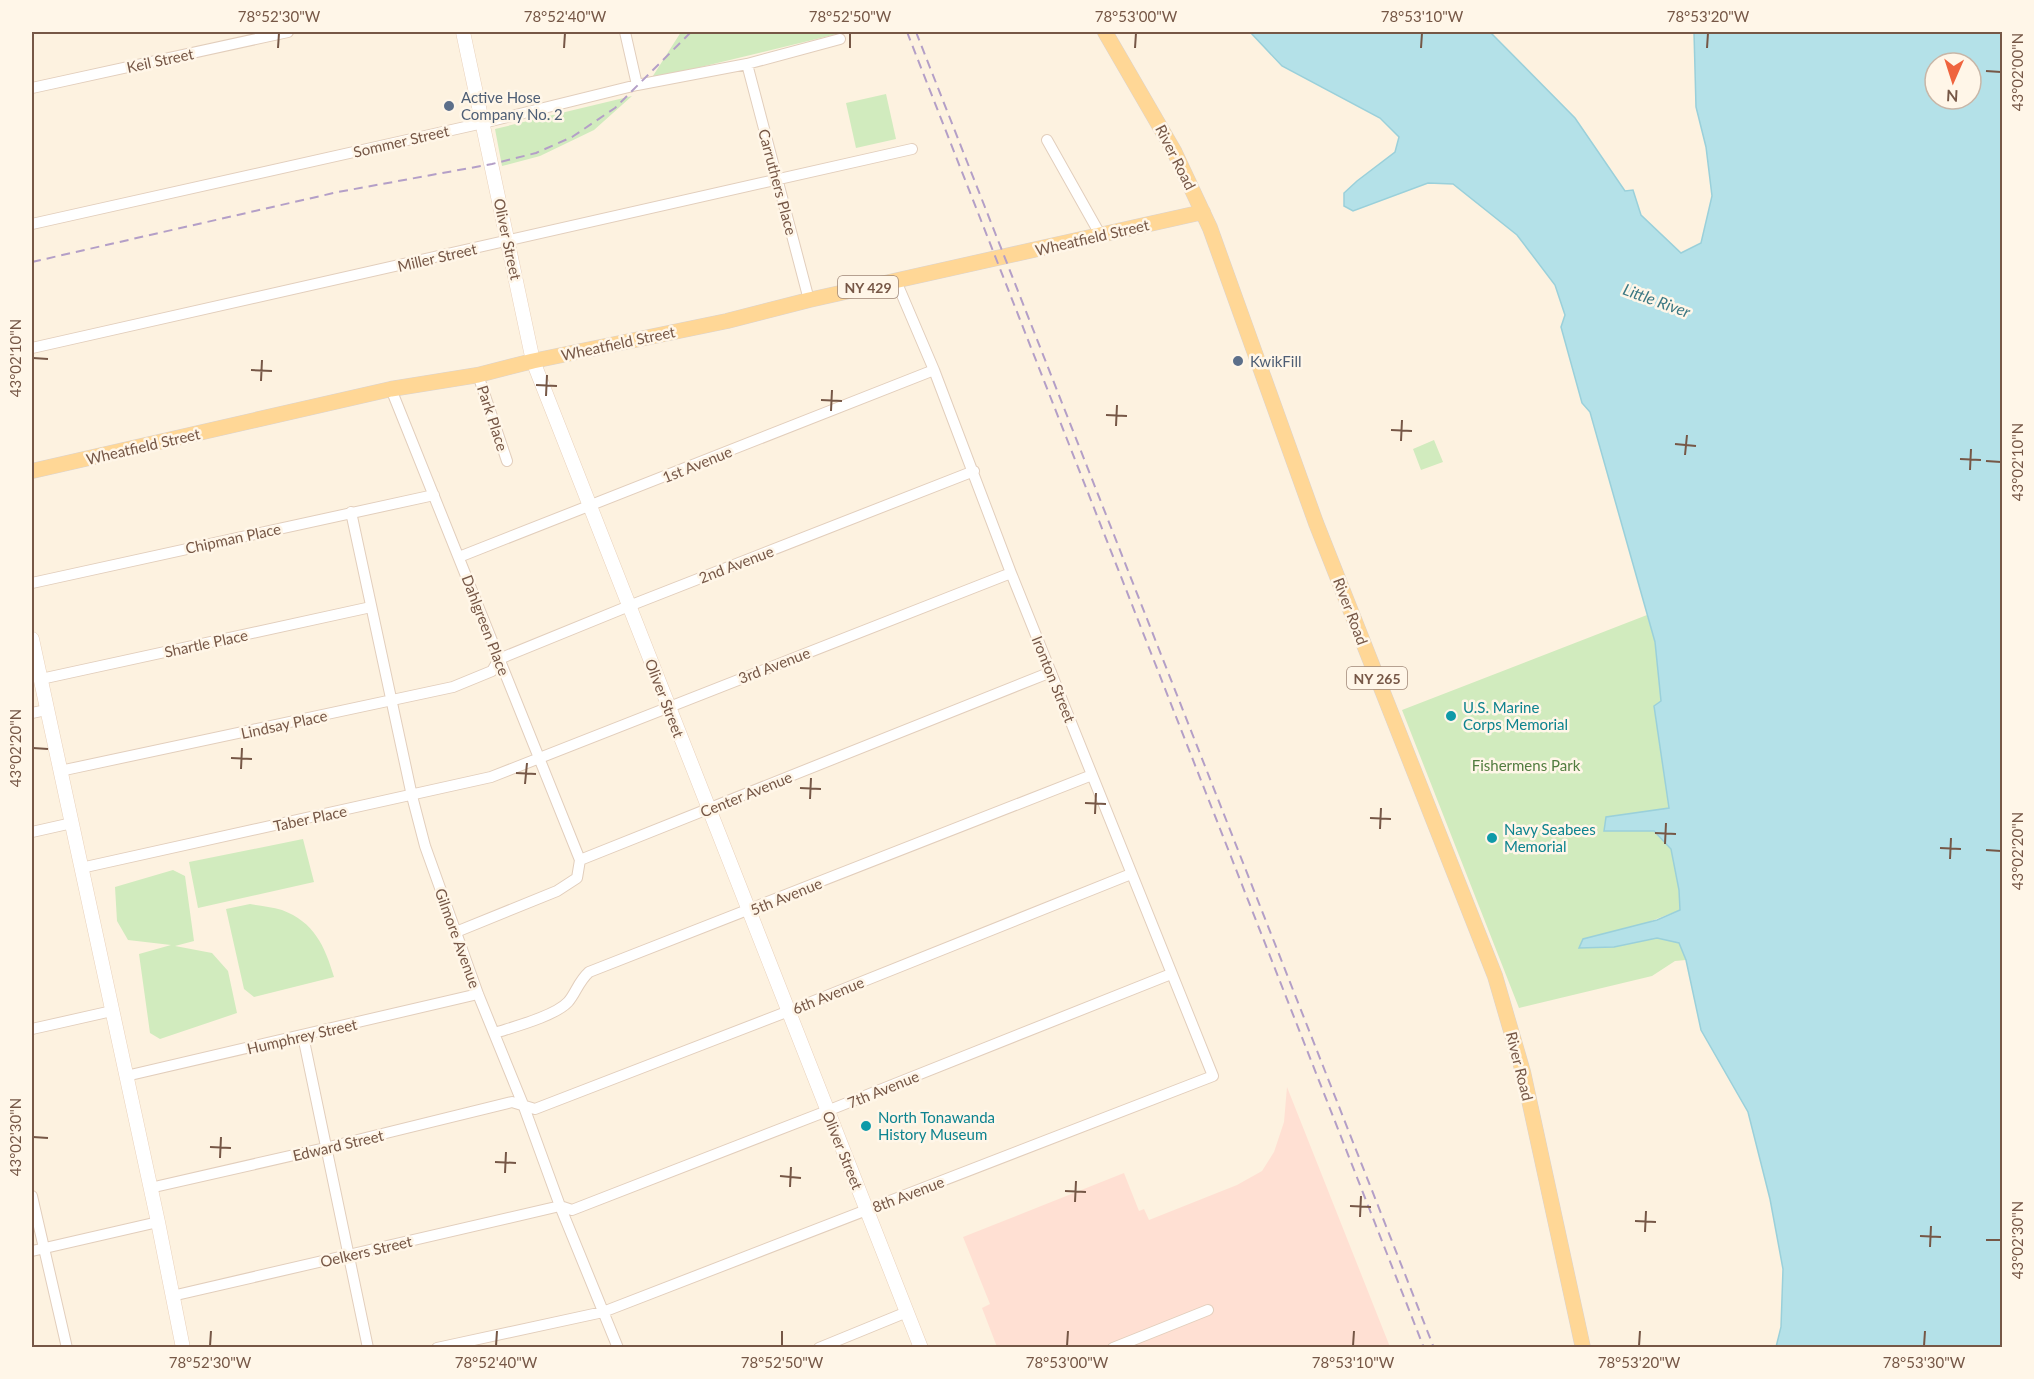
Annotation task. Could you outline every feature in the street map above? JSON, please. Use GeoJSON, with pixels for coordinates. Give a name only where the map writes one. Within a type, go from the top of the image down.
{"type":"FeatureCollection","features":[{"type":"Feature","properties":{"kind":"main road","name":"River Road"},"geometry":{"type":"LineString","coordinates":[[1105,32],[1164,131],[1203,212],[1316,523],[1494,976],[1523,1072],[1583,1347]]}},
{"type":"Feature","properties":{"kind":"main road","name":"Wheatfield Street"},"geometry":{"type":"LineString","coordinates":[[32,471],[392,389],[478,375],[533,361],[727,321],[809,300],[1203,212]]}},
{"type":"Feature","properties":{"kind":"street","name":"Keil Street"},"geometry":{"type":"LineString","coordinates":[[32,88],[288,32]]}},
{"type":"Feature","properties":{"kind":"street","name":"Oliver Street"},"geometry":{"type":"LineString","coordinates":[[464,32],[533,361],[921,1347]]}},
{"type":"Feature","properties":{"kind":"street"},"geometry":{"type":"LineString","coordinates":[[625,32],[637,85]]}},
{"type":"Feature","properties":{"kind":"street","name":"Sommer Street"},"geometry":{"type":"LineString","coordinates":[[32,224],[483,123],[637,85],[747,64],[840,39]]}},
{"type":"Feature","properties":{"kind":"street","name":"Carruthers Place"},"geometry":{"type":"LineString","coordinates":[[747,64],[809,300]]}},
{"type":"Feature","properties":{"kind":"street"},"geometry":{"type":"LineString","coordinates":[[1047,140],[1101,236]]}},
{"type":"Feature","properties":{"kind":"street","name":"Miller Street"},"geometry":{"type":"LineString","coordinates":[[32,348],[912,149]]}},
{"type":"Feature","properties":{"kind":"street","name":"Ironton Street"},"geometry":{"type":"LineString","coordinates":[[896,281],[934,370],[1011,573],[1213,1076]]}},
{"type":"Feature","properties":{"kind":"street","name":"1st Avenue"},"geometry":{"type":"LineString","coordinates":[[459,557],[934,370]]}},
{"type":"Feature","properties":{"kind":"street","name":"Park Place"},"geometry":{"type":"LineString","coordinates":[[478,375],[507,461]]}},
{"type":"Feature","properties":{"kind":"street","name":"Dahlgreen Place"},"geometry":{"type":"LineString","coordinates":[[392,389],[580,860]]}},
{"type":"Feature","properties":{"kind":"street","name":"2nd Avenue"},"geometry":{"type":"LineString","coordinates":[[499,659],[974,471]]}},
{"type":"Feature","properties":{"kind":"street","name":"Chipman Place"},"geometry":{"type":"LineString","coordinates":[[32,583],[435,495]]}},
{"type":"Feature","properties":{"kind":"street","name":"Gilmore Avenue"},"geometry":{"type":"LineString","coordinates":[[351,512],[412,796],[425,846],[478,994],[524,1107],[560,1206],[618,1347]]}},
{"type":"Feature","properties":{"kind":"street","name":"3rd Avenue"},"geometry":{"type":"LineString","coordinates":[[538,759],[1011,573]]}},
{"type":"Feature","properties":{"kind":"street","name":"Shartle Place"},"geometry":{"type":"LineString","coordinates":[[40,679],[371,607]]}},
{"type":"Feature","properties":{"kind":"street"},"geometry":{"type":"LineString","coordinates":[[32,639],[183,1347]]}},
{"type":"Feature","properties":{"kind":"street","name":"Lindsay Place"},"geometry":{"type":"LineString","coordinates":[[60,771],[453,687],[492,671],[499,659]]}},
{"type":"Feature","properties":{"kind":"street","name":"Center Avenue"},"geometry":{"type":"LineString","coordinates":[[580,860],[1051,672]]}},
{"type":"Feature","properties":{"kind":"street"},"geometry":{"type":"LineString","coordinates":[[32,713],[46,710]]}},
{"type":"Feature","properties":{"kind":"street","name":"Taber Place"},"geometry":{"type":"LineString","coordinates":[[81,868],[412,796],[491,777],[538,759]]}},
{"type":"Feature","properties":{"kind":"street","name":"5th Avenue"},"geometry":{"type":"LineString","coordinates":[[495,1033],[558,1011],[568,1002],[580,980],[589,972],[1092,775]]}},
{"type":"Feature","properties":{"kind":"street"},"geometry":{"type":"LineString","coordinates":[[32,832],[72,823]]}},
{"type":"Feature","properties":{"kind":"street"},"geometry":{"type":"LineString","coordinates":[[456,932],[557,891],[576,878],[580,860]]}},
{"type":"Feature","properties":{"kind":"street","name":"6th Avenue"},"geometry":{"type":"LineString","coordinates":[[524,1107],[535,1109],[789,1011],[1131,874]]}},
{"type":"Feature","properties":{"kind":"street","name":"7th Avenue"},"geometry":{"type":"LineString","coordinates":[[560,1206],[572,1210],[1171,974]]}},
{"type":"Feature","properties":{"kind":"street","name":"Humphrey Street"},"geometry":{"type":"LineString","coordinates":[[126,1076],[478,994]]}},
{"type":"Feature","properties":{"kind":"street"},"geometry":{"type":"LineString","coordinates":[[32,1029],[112,1011]]}},
{"type":"Feature","properties":{"kind":"street"},"geometry":{"type":"LineString","coordinates":[[303,1036],[368,1347]]}},
{"type":"Feature","properties":{"kind":"street","name":"8th Avenue"},"geometry":{"type":"LineString","coordinates":[[437,1347],[603,1312],[1213,1076]]}},
{"type":"Feature","properties":{"kind":"street","name":"Edward Street"},"geometry":{"type":"LineString","coordinates":[[150,1188],[512,1102],[524,1107]]}},
{"type":"Feature","properties":{"kind":"street"},"geometry":{"type":"LineString","coordinates":[[32,1196],[67,1347]]}},
{"type":"Feature","properties":{"kind":"street","name":"Oelkers Street"},"geometry":{"type":"LineString","coordinates":[[172,1296],[560,1206]]}},
{"type":"Feature","properties":{"kind":"street"},"geometry":{"type":"LineString","coordinates":[[32,1251],[158,1222]]}},
{"type":"Feature","properties":{"kind":"street"},"geometry":{"type":"LineString","coordinates":[[1113,1347],[1208,1310]]}},
{"type":"Feature","properties":{"kind":"street"},"geometry":{"type":"LineString","coordinates":[[819,1347],[907,1312]]}},
{"type":"Feature","properties":{"kind":"shaded area"},"geometry":{"type":"Polygon","coordinates":[[[1287,1087],[1390,1347],[997,1347],[982,1308],[990,1304],[963,1237],[1124,1173],[1139,1211],[1144,1209],[1149,1220],[1237,1185],[1262,1171],[1274,1152],[1284,1122],[1287,1087]]]}},
{"type":"Feature","properties":{"kind":"green space"},"geometry":{"type":"Polygon","coordinates":[[[681,32],[836,32],[837,34],[651,79],[681,32]]]}},
{"type":"Feature","properties":{"kind":"green space"},"geometry":{"type":"Polygon","coordinates":[[[886,94],[896,139],[856,148],[846,103],[886,94]]]}},
{"type":"Feature","properties":{"kind":"green space"},"geometry":{"type":"Polygon","coordinates":[[[632,96],[594,130],[540,156],[502,166],[495,129],[632,96]]]}},
{"type":"Feature","properties":{"kind":"green space"},"geometry":{"type":"Polygon","coordinates":[[[1434,440],[1443,462],[1421,470],[1413,449],[1434,440]]]}},
{"type":"Feature","properties":{"kind":"green space","name":"Fishermens Park"},"geometry":{"type":"Polygon","coordinates":[[[1647,615],[1655,642],[1661,702],[1654,706],[1669,809],[1606,817],[1604,830],[1653,831],[1671,849],[1679,890],[1680,910],[1580,948],[1614,947],[1657,938],[1679,943],[1686,960],[1675,961],[1652,976],[1519,1008],[1402,710],[1647,615]]]}},
{"type":"Feature","properties":{"kind":"green space"},"geometry":{"type":"Polygon","coordinates":[[[303,839],[314,882],[198,908],[189,862],[303,839]]]}},
{"type":"Feature","properties":{"kind":"green space"},"geometry":{"type":"Polygon","coordinates":[[[173,870],[185,876],[194,941],[175,946],[212,953],[228,971],[237,1013],[160,1039],[150,1033],[139,954],[171,945],[128,940],[117,921],[115,887],[173,870]]]}},
{"type":"Feature","properties":{"kind":"green space"},"geometry":{"type":"Polygon","coordinates":[[[250,904],[282,910],[302,921],[317,936],[327,955],[334,977],[254,997],[244,989],[226,909],[250,904]]]}},
{"type":"Feature","properties":{"kind":"water","name":"Little River"},"geometry":{"type":"Polygon","coordinates":[[[1250,32],[1490,32],[1575,118],[1625,191],[1633,190],[1641,215],[1681,253],[1701,243],[1712,196],[1706,147],[1696,107],[1694,32],[2002,32],[2002,1347],[1776,1347],[1781,1327],[1783,1269],[1770,1199],[1748,1112],[1701,1030],[1686,960],[1679,943],[1657,938],[1614,947],[1579,948],[1583,939],[1657,920],[1680,910],[1679,890],[1671,849],[1654,831],[1604,831],[1606,817],[1669,808],[1654,706],[1661,701],[1655,642],[1590,412],[1582,403],[1561,327],[1565,315],[1555,285],[1517,235],[1453,184],[1428,183],[1353,211],[1344,206],[1344,193],[1395,152],[1399,137],[1380,118],[1282,66],[1250,32]]]}},
{"type":"Feature","properties":{"kind":"railway"},"geometry":{"type":"LineString","coordinates":[[32,262],[338,192],[492,164],[536,153],[572,137],[615,108],[691,32]]}},
{"type":"Feature","properties":{"kind":"railway"},"geometry":{"type":"LineString","coordinates":[[907,32],[1424,1348]]}},
{"type":"Feature","properties":{"kind":"railway"},"geometry":{"type":"LineString","coordinates":[[916,32],[1434,1348]]}},
{"type":"Feature","properties":{"kind":"place","name":"Active Hose Company No. 2"},"geometry":{"type":"Point","coordinates":[449,106]}},
{"type":"Feature","properties":{"kind":"place","name":"KwikFill"},"geometry":{"type":"Point","coordinates":[1238,361]}},
{"type":"Feature","properties":{"kind":"place","name":"U.S. Marine Corps Memorial"},"geometry":{"type":"Point","coordinates":[1451,716]}},
{"type":"Feature","properties":{"kind":"place","name":"Navy Seabees Memorial"},"geometry":{"type":"Point","coordinates":[1492,838]}},
{"type":"Feature","properties":{"kind":"place","name":"North Tonawanda History Museum"},"geometry":{"type":"Point","coordinates":[866,1126]}}]}
